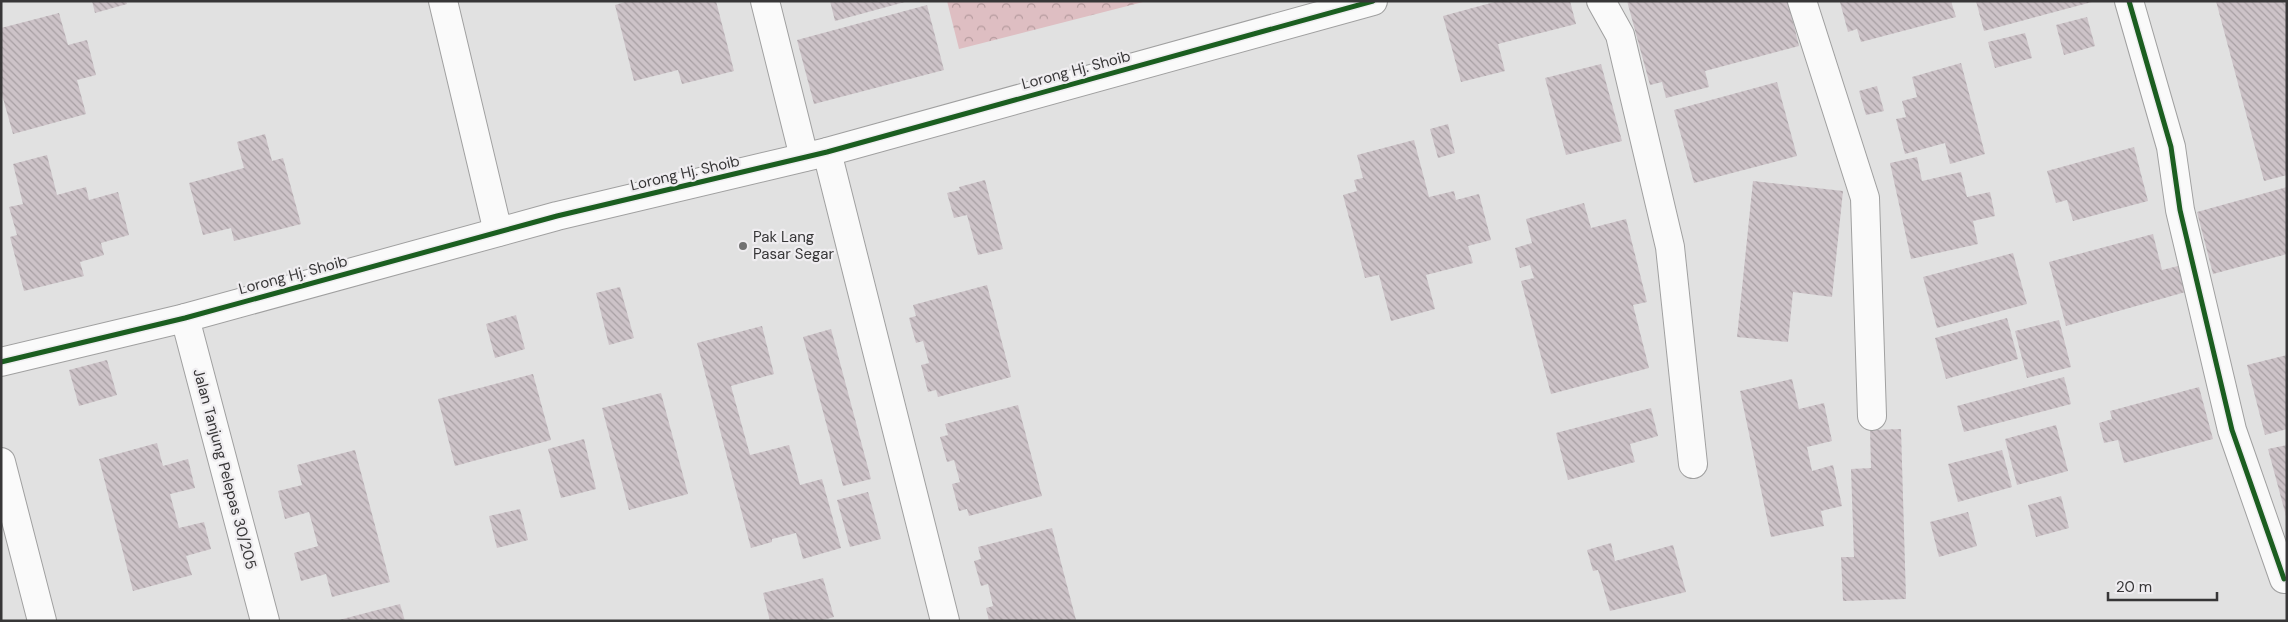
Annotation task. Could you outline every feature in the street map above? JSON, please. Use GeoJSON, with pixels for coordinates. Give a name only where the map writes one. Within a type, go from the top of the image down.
{"type":"FeatureCollection","features":[{"type":"Feature","properties":{"kind":"street"},"geometry":{"type":"LineString","coordinates":[[443,1],[498,232]]}},
{"type":"Feature","properties":{"kind":"street"},"geometry":{"type":"LineString","coordinates":[[765,1],[816,154],[945,621]]}},
{"type":"Feature","properties":{"kind":"street","name":"Lorong Hj. Shoib"},"geometry":{"type":"LineString","coordinates":[[1,362],[185,318],[557,216],[816,154],[1373,1]]}},
{"type":"Feature","properties":{"kind":"street"},"geometry":{"type":"LineString","coordinates":[[1601,1],[1620,35],[1670,247],[1692,464]]}},
{"type":"Feature","properties":{"kind":"street"},"geometry":{"type":"LineString","coordinates":[[1802,1],[1865,198],[1872,416]]}},
{"type":"Feature","properties":{"kind":"street"},"geometry":{"type":"LineString","coordinates":[[2129,1],[2171,148],[2180,210],[2232,430],[2284,579]]}},
{"type":"Feature","properties":{"kind":"street","name":"Jalan Tanjung Pelepas 30/205"},"geometry":{"type":"LineString","coordinates":[[185,318],[265,621]]}},
{"type":"Feature","properties":{"kind":"street"},"geometry":{"type":"LineString","coordinates":[[1,462],[42,621]]}},
{"type":"Feature","properties":{"kind":"green space"},"geometry":{"type":"Polygon","coordinates":[[[947,1],[1147,1],[959,49],[947,1]]]}},
{"type":"Feature","properties":{"kind":"building"},"geometry":{"type":"Polygon","coordinates":[[[92,1],[126,1],[127,4],[95,13],[92,1]]]}},
{"type":"Feature","properties":{"kind":"building"},"geometry":{"type":"Polygon","coordinates":[[[628,1],[716,1],[734,71],[682,84],[678,70],[634,81],[615,5],[628,1]]]}},
{"type":"Feature","properties":{"kind":"building"},"geometry":{"type":"Polygon","coordinates":[[[830,1],[905,1],[905,2],[835,21],[830,1]]]}},
{"type":"Feature","properties":{"kind":"building"},"geometry":{"type":"Polygon","coordinates":[[[1498,1],[1570,1],[1576,24],[1498,44],[1505,71],[1461,82],[1443,16],[1498,1]]]}},
{"type":"Feature","properties":{"kind":"building"},"geometry":{"type":"Polygon","coordinates":[[[1627,1],[1788,1],[1799,46],[1705,71],[1709,87],[1666,98],[1662,82],[1650,85],[1627,1]]]}},
{"type":"Feature","properties":{"kind":"building"},"geometry":{"type":"Polygon","coordinates":[[[1951,1],[1956,17],[1861,42],[1857,29],[1848,32],[1840,2],[1951,1]]]}},
{"type":"Feature","properties":{"kind":"building"},"geometry":{"type":"Polygon","coordinates":[[[1976,1],[2092,1],[2092,2],[1984,31],[1976,1]]]}},
{"type":"Feature","properties":{"kind":"building"},"geometry":{"type":"Polygon","coordinates":[[[2216,1],[2287,1],[2287,175],[2264,181],[2216,1]]]}},
{"type":"Feature","properties":{"kind":"building"},"geometry":{"type":"Polygon","coordinates":[[[927,5],[944,70],[814,104],[797,40],[927,5]]]}},
{"type":"Feature","properties":{"kind":"building"},"geometry":{"type":"Polygon","coordinates":[[[59,13],[68,45],[87,40],[96,75],[77,80],[86,114],[13,134],[1,91],[1,28],[59,13]]]}},
{"type":"Feature","properties":{"kind":"building"},"geometry":{"type":"Polygon","coordinates":[[[2087,17],[2095,46],[2064,55],[2056,25],[2087,17]]]}},
{"type":"Feature","properties":{"kind":"building"},"geometry":{"type":"Polygon","coordinates":[[[2025,33],[2032,58],[1995,68],[1988,42],[2025,33]]]}},
{"type":"Feature","properties":{"kind":"building"},"geometry":{"type":"Polygon","coordinates":[[[1961,63],[1985,154],[1950,164],[1945,143],[1905,154],[1896,119],[1906,117],[1902,101],[1917,97],[1912,77],[1961,63]]]}},
{"type":"Feature","properties":{"kind":"building"},"geometry":{"type":"Polygon","coordinates":[[[1601,64],[1622,141],[1566,155],[1545,78],[1601,64]]]}},
{"type":"Feature","properties":{"kind":"building"},"geometry":{"type":"Polygon","coordinates":[[[1777,82],[1797,156],[1694,183],[1674,110],[1777,82]]]}},
{"type":"Feature","properties":{"kind":"building"},"geometry":{"type":"Polygon","coordinates":[[[1877,86],[1884,111],[1866,115],[1859,91],[1877,86]]]}},
{"type":"Feature","properties":{"kind":"building"},"geometry":{"type":"Polygon","coordinates":[[[1448,124],[1455,153],[1438,158],[1430,129],[1448,124]]]}},
{"type":"Feature","properties":{"kind":"building"},"geometry":{"type":"Polygon","coordinates":[[[265,134],[272,161],[283,158],[301,224],[234,241],[231,228],[203,235],[189,183],[244,168],[237,142],[265,134]]]}},
{"type":"Feature","properties":{"kind":"building"},"geometry":{"type":"Polygon","coordinates":[[[1414,140],[1429,197],[1454,191],[1456,200],[1479,194],[1491,240],[1468,246],[1473,263],[1426,275],[1435,309],[1391,321],[1379,275],[1365,278],[1343,195],[1357,191],[1354,180],[1363,178],[1357,155],[1414,140]]]}},
{"type":"Feature","properties":{"kind":"building"},"geometry":{"type":"Polygon","coordinates":[[[2134,147],[2148,201],[2073,221],[2067,200],[2056,203],[2047,171],[2134,147]]]}},
{"type":"Feature","properties":{"kind":"building"},"geometry":{"type":"Polygon","coordinates":[[[47,155],[57,195],[86,187],[89,200],[118,192],[129,235],[101,243],[104,255],[80,262],[84,276],[24,291],[10,237],[17,235],[9,207],[23,204],[13,164],[47,155]]]}},
{"type":"Feature","properties":{"kind":"building"},"geometry":{"type":"Polygon","coordinates":[[[1917,157],[1922,181],[1961,172],[1967,197],[1990,192],[1995,216],[1973,221],[1978,244],[1911,259],[1890,163],[1917,157]]]}},
{"type":"Feature","properties":{"kind":"building"},"geometry":{"type":"Polygon","coordinates":[[[985,180],[1003,249],[978,255],[967,215],[954,218],[947,193],[960,190],[959,187],[985,180]]]}},
{"type":"Feature","properties":{"kind":"building"},"geometry":{"type":"Polygon","coordinates":[[[1753,181],[1843,191],[1832,297],[1793,292],[1788,342],[1737,337],[1753,181]]]}},
{"type":"Feature","properties":{"kind":"building"},"geometry":{"type":"Polygon","coordinates":[[[2287,187],[2287,254],[2213,274],[2197,212],[2287,187]]]}},
{"type":"Feature","properties":{"kind":"building"},"geometry":{"type":"Polygon","coordinates":[[[1584,203],[1591,228],[1626,219],[1647,302],[1633,305],[1649,368],[1551,394],[1521,281],[1534,278],[1530,265],[1520,268],[1515,248],[1532,243],[1526,219],[1584,203]]]}},
{"type":"Feature","properties":{"kind":"building"},"geometry":{"type":"Polygon","coordinates":[[[2153,234],[2162,270],[2182,265],[2189,291],[2066,326],[2049,262],[2153,234]]]}},
{"type":"Feature","properties":{"kind":"building"},"geometry":{"type":"Polygon","coordinates":[[[2013,253],[2027,304],[1937,328],[1923,277],[2013,253]]]}},
{"type":"Feature","properties":{"kind":"building"},"geometry":{"type":"Polygon","coordinates":[[[987,285],[1011,377],[938,397],[936,390],[928,392],[921,365],[929,363],[923,341],[916,343],[909,318],[916,316],[913,305],[987,285]]]}},
{"type":"Feature","properties":{"kind":"building"},"geometry":{"type":"Polygon","coordinates":[[[620,287],[634,338],[609,345],[596,293],[620,287]]]}},
{"type":"Feature","properties":{"kind":"building"},"geometry":{"type":"Polygon","coordinates":[[[516,315],[525,349],[495,358],[486,324],[516,315]]]}},
{"type":"Feature","properties":{"kind":"building"},"geometry":{"type":"Polygon","coordinates":[[[2007,318],[2018,359],[1946,379],[1935,338],[2007,318]]]}},
{"type":"Feature","properties":{"kind":"building"},"geometry":{"type":"Polygon","coordinates":[[[2059,320],[2071,367],[2027,378],[2015,331],[2059,320]]]}},
{"type":"Feature","properties":{"kind":"building"},"geometry":{"type":"Polygon","coordinates":[[[762,326],[774,374],[731,386],[750,455],[789,445],[800,485],[822,479],[841,548],[803,559],[796,533],[772,539],[772,542],[751,548],[697,343],[762,326]]]}},
{"type":"Feature","properties":{"kind":"building"},"geometry":{"type":"Polygon","coordinates":[[[831,329],[871,479],[843,486],[803,337],[831,329]]]}},
{"type":"Feature","properties":{"kind":"building"},"geometry":{"type":"Polygon","coordinates":[[[2287,355],[2287,429],[2265,435],[2247,365],[2287,355]]]}},
{"type":"Feature","properties":{"kind":"building"},"geometry":{"type":"Polygon","coordinates":[[[107,360],[117,395],[79,406],[69,370],[107,360]]]}},
{"type":"Feature","properties":{"kind":"building"},"geometry":{"type":"Polygon","coordinates":[[[533,374],[551,440],[455,466],[438,399],[533,374]]]}},
{"type":"Feature","properties":{"kind":"building"},"geometry":{"type":"Polygon","coordinates":[[[2064,377],[2071,404],[1964,432],[1957,406],[2064,377]]]}},
{"type":"Feature","properties":{"kind":"building"},"geometry":{"type":"Polygon","coordinates":[[[1792,379],[1799,409],[1824,403],[1832,441],[1807,447],[1812,471],[1833,465],[1842,506],[1821,511],[1824,526],[1771,537],[1740,391],[1792,379]]]}},
{"type":"Feature","properties":{"kind":"building"},"geometry":{"type":"Polygon","coordinates":[[[2199,387],[2213,439],[2124,463],[2118,440],[2104,443],[2099,423],[2112,419],[2110,411],[2199,387]]]}},
{"type":"Feature","properties":{"kind":"building"},"geometry":{"type":"Polygon","coordinates":[[[661,393],[688,494],[629,510],[602,408],[661,393]]]}},
{"type":"Feature","properties":{"kind":"building"},"geometry":{"type":"Polygon","coordinates":[[[1018,405],[1042,496],[969,516],[967,509],[959,511],[952,484],[960,482],[954,460],[947,462],[940,437],[948,435],[945,424],[1018,405]]]}},
{"type":"Feature","properties":{"kind":"building"},"geometry":{"type":"Polygon","coordinates":[[[1651,408],[1658,436],[1630,444],[1635,462],[1568,480],[1556,433],[1651,408]]]}},
{"type":"Feature","properties":{"kind":"building"},"geometry":{"type":"Polygon","coordinates":[[[2056,425],[2068,471],[2017,485],[2005,439],[2056,425]]]}},
{"type":"Feature","properties":{"kind":"building"},"geometry":{"type":"Polygon","coordinates":[[[1901,429],[1906,599],[1843,601],[1841,557],[1854,557],[1851,469],[1871,468],[1870,430],[1901,429]]]}},
{"type":"Feature","properties":{"kind":"building"},"geometry":{"type":"Polygon","coordinates":[[[584,439],[596,489],[561,498],[548,449],[584,439]]]}},
{"type":"Feature","properties":{"kind":"building"},"geometry":{"type":"Polygon","coordinates":[[[157,443],[163,466],[188,459],[195,488],[170,494],[179,528],[204,522],[211,549],[186,556],[192,575],[133,591],[99,459],[157,443]]]}},
{"type":"Feature","properties":{"kind":"building"},"geometry":{"type":"Polygon","coordinates":[[[2287,445],[2287,516],[2286,516],[2268,449],[2287,445]]]}},
{"type":"Feature","properties":{"kind":"building"},"geometry":{"type":"Polygon","coordinates":[[[355,450],[390,582],[332,597],[326,574],[301,581],[294,553],[318,546],[309,512],[285,519],[278,491],[302,485],[297,465],[355,450]]]}},
{"type":"Feature","properties":{"kind":"building"},"geometry":{"type":"Polygon","coordinates":[[[2002,450],[2012,487],[1958,502],[1948,464],[2002,450]]]}},
{"type":"Feature","properties":{"kind":"building"},"geometry":{"type":"Polygon","coordinates":[[[868,492],[881,539],[850,547],[837,500],[868,492]]]}},
{"type":"Feature","properties":{"kind":"building"},"geometry":{"type":"Polygon","coordinates":[[[2061,496],[2069,528],[2036,537],[2028,505],[2061,496]]]}},
{"type":"Feature","properties":{"kind":"building"},"geometry":{"type":"Polygon","coordinates":[[[520,509],[528,540],[497,548],[489,516],[520,509]]]}},
{"type":"Feature","properties":{"kind":"building"},"geometry":{"type":"Polygon","coordinates":[[[1968,512],[1977,546],[1939,557],[1930,522],[1968,512]]]}},
{"type":"Feature","properties":{"kind":"building"},"geometry":{"type":"Polygon","coordinates":[[[1052,528],[1076,620],[989,621],[986,608],[993,606],[988,584],[981,586],[974,561],[981,559],[978,547],[1052,528]]]}},
{"type":"Feature","properties":{"kind":"building"},"geometry":{"type":"Polygon","coordinates":[[[1611,543],[1615,561],[1673,545],[1686,592],[1610,611],[1598,570],[1593,571],[1587,550],[1611,543]]]}},
{"type":"Feature","properties":{"kind":"building"},"geometry":{"type":"Polygon","coordinates":[[[823,578],[834,617],[820,621],[770,621],[763,593],[823,578]]]}},
{"type":"Feature","properties":{"kind":"building"},"geometry":{"type":"Polygon","coordinates":[[[400,604],[405,621],[339,621],[339,620],[400,604]]]}},
{"type":"Feature","properties":{"kind":"cycle path"},"geometry":{"type":"LineString","coordinates":[[1,362],[185,318],[557,216],[827,152],[1373,1]]}},
{"type":"Feature","properties":{"kind":"cycle path"},"geometry":{"type":"LineString","coordinates":[[2129,1],[2171,147],[2180,210],[2232,430],[2284,579]]}},
{"type":"Feature","properties":{"kind":"place","name":"Pak Lang Pasar Segar"},"geometry":{"type":"Point","coordinates":[743,246]}}]}
